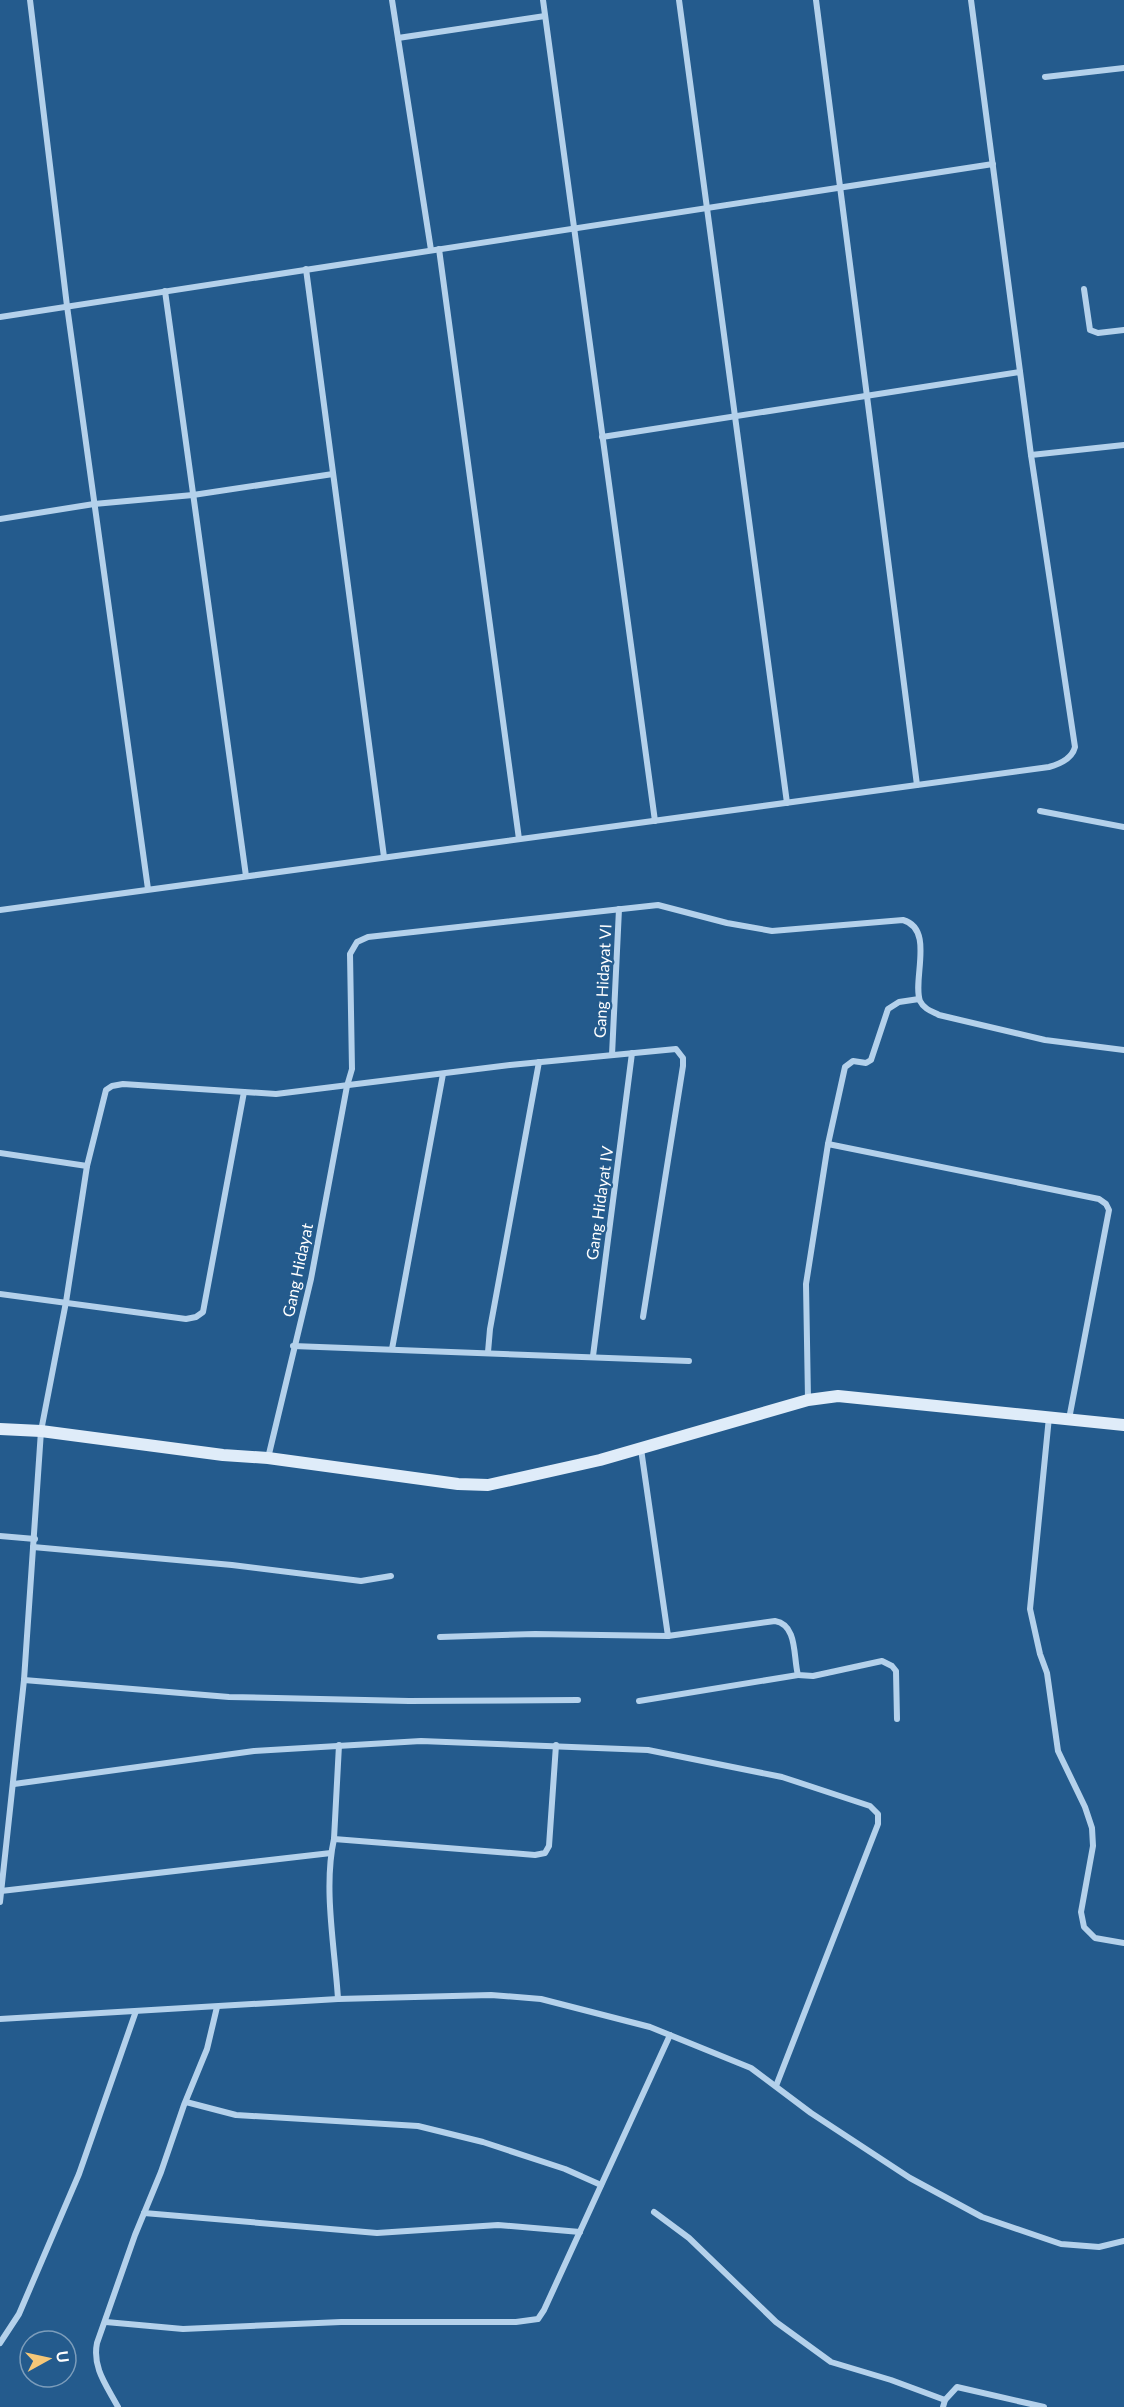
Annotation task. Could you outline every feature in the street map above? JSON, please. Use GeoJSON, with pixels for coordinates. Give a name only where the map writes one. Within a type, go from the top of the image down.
{"type":"FeatureCollection","features":[{"type":"Feature","properties":{"kind":"street"},"geometry":{"type":"LineString","coordinates":[[30,0],[67,306],[148,889]]}},
{"type":"Feature","properties":{"kind":"street"},"geometry":{"type":"LineString","coordinates":[[392,0],[430,250]]}},
{"type":"Feature","properties":{"kind":"street"},"geometry":{"type":"LineString","coordinates":[[543,0],[655,821]]}},
{"type":"Feature","properties":{"kind":"street"},"geometry":{"type":"LineString","coordinates":[[679,0],[788,803]]}},
{"type":"Feature","properties":{"kind":"street"},"geometry":{"type":"LineString","coordinates":[[816,0],[917,785]]}},
{"type":"Feature","properties":{"kind":"street"},"geometry":{"type":"LineString","coordinates":[[0,910],[1049,767],[1061,763],[1074,752],[1030,455],[971,0]]}},
{"type":"Feature","properties":{"kind":"street"},"geometry":{"type":"LineString","coordinates":[[398,38],[545,16]]}},
{"type":"Feature","properties":{"kind":"street"},"geometry":{"type":"LineString","coordinates":[[1045,77],[1124,68]]}},
{"type":"Feature","properties":{"kind":"street"},"geometry":{"type":"LineString","coordinates":[[0,317],[993,165]]}},
{"type":"Feature","properties":{"kind":"street"},"geometry":{"type":"LineString","coordinates":[[440,249],[519,839]]}},
{"type":"Feature","properties":{"kind":"street"},"geometry":{"type":"LineString","coordinates":[[306,269],[384,857]]}},
{"type":"Feature","properties":{"kind":"street"},"geometry":{"type":"LineString","coordinates":[[1084,289],[1090,330],[1098,333],[1124,330]]}},
{"type":"Feature","properties":{"kind":"street"},"geometry":{"type":"LineString","coordinates":[[165,291],[246,876]]}},
{"type":"Feature","properties":{"kind":"street"},"geometry":{"type":"LineString","coordinates":[[602,436],[1020,372]]}},
{"type":"Feature","properties":{"kind":"street"},"geometry":{"type":"LineString","coordinates":[[1030,455],[1124,445]]}},
{"type":"Feature","properties":{"kind":"street"},"geometry":{"type":"LineString","coordinates":[[0,519],[94,504],[193,495],[333,474]]}},
{"type":"Feature","properties":{"kind":"street"},"geometry":{"type":"LineString","coordinates":[[1040,811],[1124,827]]}},
{"type":"Feature","properties":{"kind":"street"},"geometry":{"type":"LineString","coordinates":[[619,909],[658,904],[727,923],[771,931],[903,920],[911,922],[920,940],[920,999],[925,1008],[939,1015],[1045,1040],[1124,1050]]}},
{"type":"Feature","properties":{"kind":"street","name":"Gang Hidayat VI"},"geometry":{"type":"LineString","coordinates":[[612,1055],[619,909]]}},
{"type":"Feature","properties":{"kind":"street","name":"Gang Hidayat"},"geometry":{"type":"LineString","coordinates":[[268,1458],[293,1346],[311,1279],[352,1069],[350,954],[357,942],[368,937],[619,909]]}},
{"type":"Feature","properties":{"kind":"street"},"geometry":{"type":"LineString","coordinates":[[808,1400],[806,1284],[828,1144],[845,1067],[853,1061],[866,1063],[871,1060],[888,1010],[899,1002],[920,999]]}},
{"type":"Feature","properties":{"kind":"street"},"geometry":{"type":"LineString","coordinates":[[0,1902],[24,1680],[40,1431],[66,1302],[87,1166],[105,1093],[109,1088],[123,1084],[276,1094],[539,1062],[673,1049],[680,1051],[683,1058],[643,1317]]}},
{"type":"Feature","properties":{"kind":"street","name":"Gang Hidayat IV"},"geometry":{"type":"LineString","coordinates":[[592,1356],[632,1053]]}},
{"type":"Feature","properties":{"kind":"street"},"geometry":{"type":"LineString","coordinates":[[488,1352],[490,1329],[539,1062]]}},
{"type":"Feature","properties":{"kind":"street"},"geometry":{"type":"LineString","coordinates":[[392,1349],[443,1074]]}},
{"type":"Feature","properties":{"kind":"street"},"geometry":{"type":"LineString","coordinates":[[0,1294],[186,1319],[196,1317],[203,1312],[244,1092]]}},
{"type":"Feature","properties":{"kind":"street"},"geometry":{"type":"LineString","coordinates":[[828,1144],[1099,1199],[1106,1204],[1108,1210],[1069,1419]]}},
{"type":"Feature","properties":{"kind":"street"},"geometry":{"type":"LineString","coordinates":[[0,1154],[87,1166]]}},
{"type":"Feature","properties":{"kind":"street"},"geometry":{"type":"LineString","coordinates":[[293,1346],[689,1361]]}},
{"type":"Feature","properties":{"kind":"street"},"geometry":{"type":"LineString","coordinates":[[0,1429],[40,1431],[223,1455],[268,1458],[458,1484],[488,1485],[600,1460],[808,1400],[838,1396],[1124,1425]]}},
{"type":"Feature","properties":{"kind":"street"},"geometry":{"type":"LineString","coordinates":[[1049,1417],[1030,1609],[1040,1654],[1047,1673],[1058,1751],[1085,1807],[1092,1828],[1093,1846],[1081,1912],[1084,1927],[1095,1938],[1124,1943]]}},
{"type":"Feature","properties":{"kind":"street"},"geometry":{"type":"LineString","coordinates":[[641,1448],[668,1636]]}},
{"type":"Feature","properties":{"kind":"street"},"geometry":{"type":"LineString","coordinates":[[0,1536],[34,1539]]}},
{"type":"Feature","properties":{"kind":"street"},"geometry":{"type":"LineString","coordinates":[[33,1547],[232,1565],[361,1581],[392,1576]]}},
{"type":"Feature","properties":{"kind":"street"},"geometry":{"type":"LineString","coordinates":[[440,1637],[535,1634],[668,1636],[775,1621],[783,1622],[791,1632],[798,1675]]}},
{"type":"Feature","properties":{"kind":"street"},"geometry":{"type":"LineString","coordinates":[[639,1701],[798,1675],[813,1676],[882,1661],[888,1663],[896,1671],[897,1719]]}},
{"type":"Feature","properties":{"kind":"street"},"geometry":{"type":"LineString","coordinates":[[24,1680],[229,1697],[409,1701],[578,1700]]}},
{"type":"Feature","properties":{"kind":"street"},"geometry":{"type":"LineString","coordinates":[[14,1784],[254,1751],[422,1741],[556,1745],[660,1752],[782,1778],[870,1806],[876,1810],[878,1824],[776,2086]]}},
{"type":"Feature","properties":{"kind":"street"},"geometry":{"type":"LineString","coordinates":[[338,1999],[331,1904],[331,1853],[334,1839],[339,1745]]}},
{"type":"Feature","properties":{"kind":"street"},"geometry":{"type":"LineString","coordinates":[[334,1839],[535,1856],[544,1853],[549,1846],[556,1745]]}},
{"type":"Feature","properties":{"kind":"street"},"geometry":{"type":"LineString","coordinates":[[2,1891],[331,1853]]}},
{"type":"Feature","properties":{"kind":"street"},"geometry":{"type":"LineString","coordinates":[[0,2019],[338,1999],[491,1995],[541,1999],[629,2021],[751,2068],[811,2113],[910,2178],[982,2217],[1061,2244],[1099,2247],[1124,2241]]}},
{"type":"Feature","properties":{"kind":"street"},"geometry":{"type":"LineString","coordinates":[[118,2407],[97,2369],[95,2355],[144,2213],[207,2049],[217,2007]]}},
{"type":"Feature","properties":{"kind":"street"},"geometry":{"type":"LineString","coordinates":[[0,2343],[19,2314],[79,2174],[136,2011]]}},
{"type":"Feature","properties":{"kind":"street"},"geometry":{"type":"LineString","coordinates":[[106,2322],[183,2329],[341,2322],[527,2322],[538,2319],[670,2036]]}},
{"type":"Feature","properties":{"kind":"street"},"geometry":{"type":"LineString","coordinates":[[186,2102],[236,2115],[418,2126],[483,2142],[565,2169],[601,2185]]}},
{"type":"Feature","properties":{"kind":"street"},"geometry":{"type":"LineString","coordinates":[[654,2212],[689,2238],[776,2322],[831,2362],[891,2380],[944,2403],[951,2391],[958,2387],[1044,2407]]}},
{"type":"Feature","properties":{"kind":"street"},"geometry":{"type":"LineString","coordinates":[[144,2213],[367,2232],[498,2225],[580,2232]]}}]}
